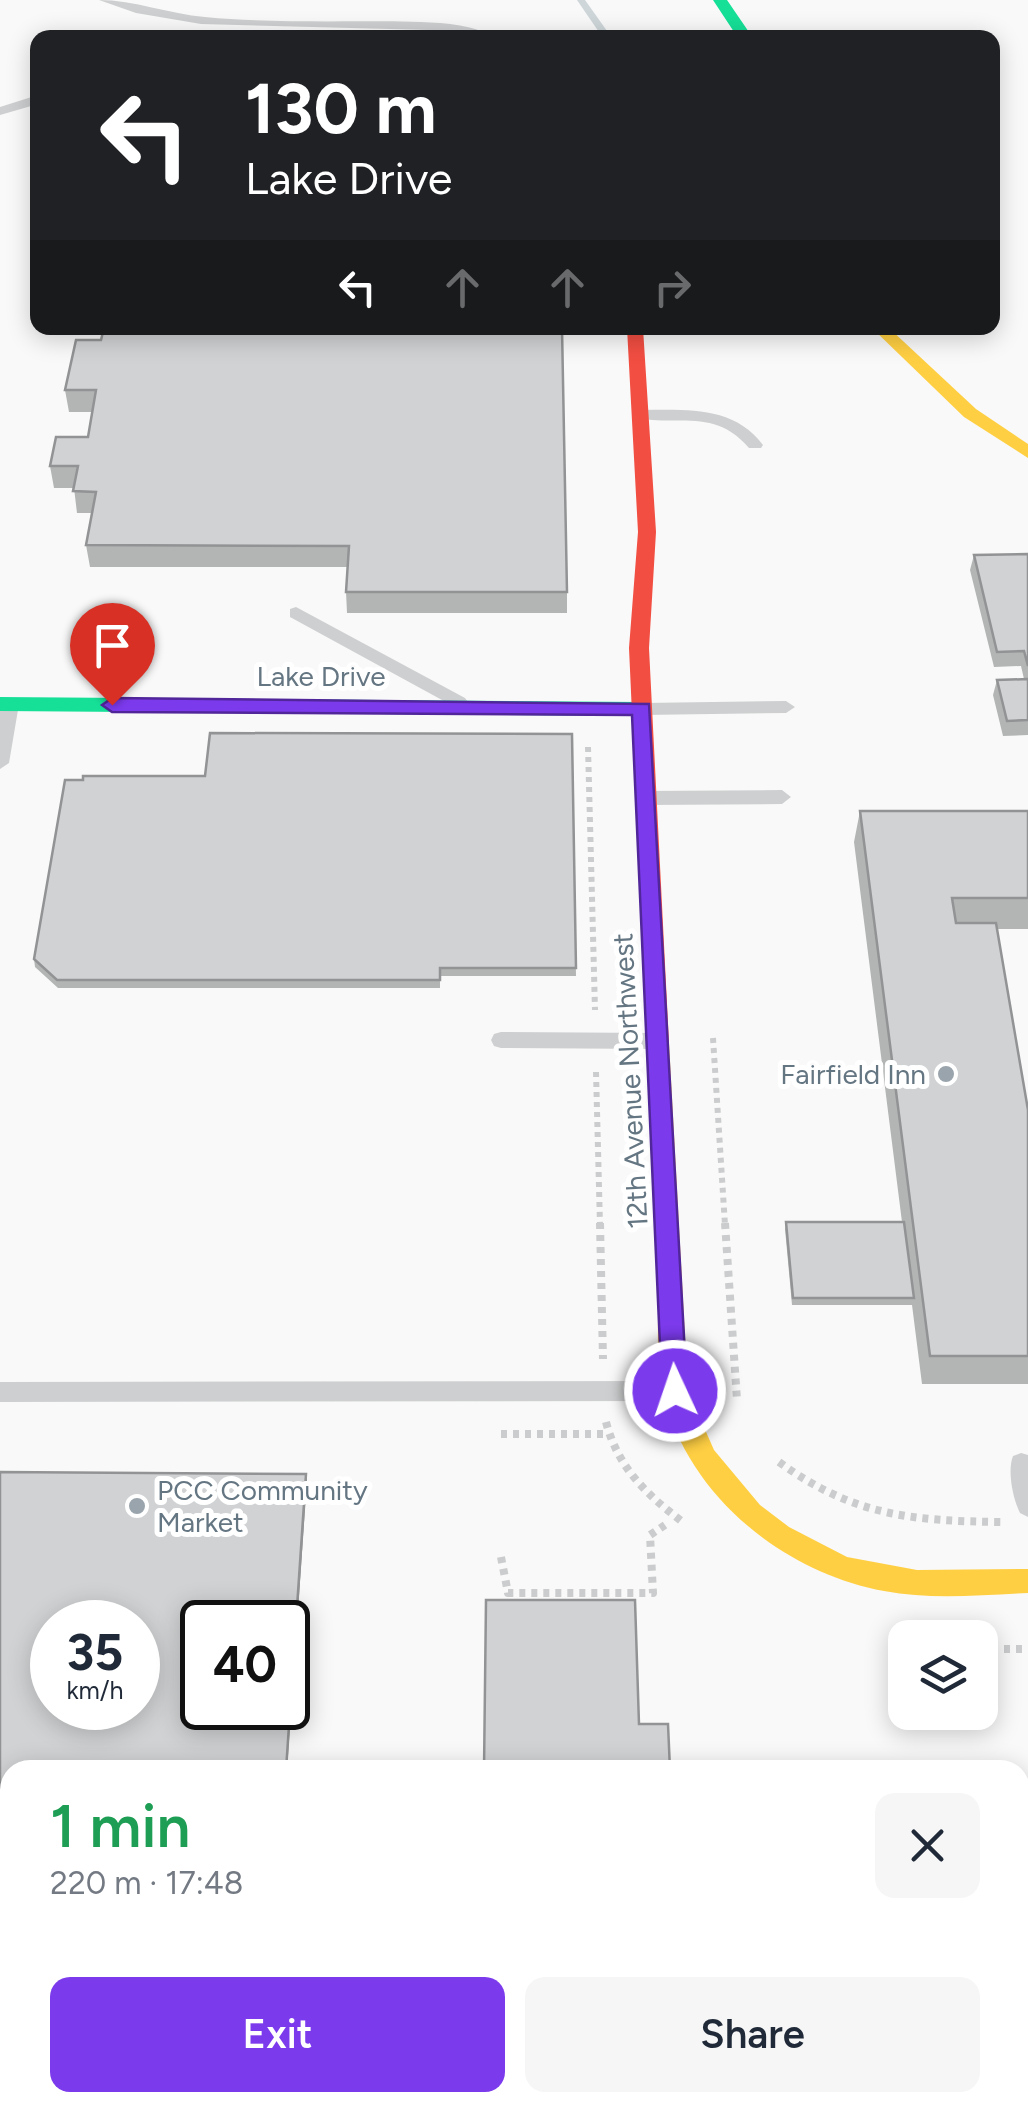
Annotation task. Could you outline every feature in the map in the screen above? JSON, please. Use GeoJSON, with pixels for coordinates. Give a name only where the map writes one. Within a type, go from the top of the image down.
{"type":"FeatureCollection","features":[{"type":"Feature","properties":{"kind":"main road"},"geometry":{"type":"LineString","coordinates":[[720,0],[741,30]]}},
{"type":"Feature","properties":{"kind":"main road","name":"12th Avenue Northwest"},"geometry":{"type":"LineString","coordinates":[[636,335],[646,532],[639,648],[675,1391],[684,1430],[705,1462],[750,1511],[808,1554],[880,1578],[1028,1582]]}},
{"type":"Feature","properties":{"kind":"main road"},"geometry":{"type":"LineString","coordinates":[[887,335],[970,413],[1028,452]]}},
{"type":"Feature","properties":{"kind":"main road","name":"Lake Drive"},"geometry":{"type":"LineString","coordinates":[[5,704],[642,708]]}},
{"type":"Feature","properties":{"kind":"lane"},"geometry":{"type":"LineString","coordinates":[[105,0],[166,15],[448,30]]}},
{"type":"Feature","properties":{"kind":"lane"},"geometry":{"type":"LineString","coordinates":[[0,111],[30,102]]}},
{"type":"Feature","properties":{"kind":"lane"},"geometry":{"type":"LineString","coordinates":[[640,414],[723,420],[747,432],[755,445]]}},
{"type":"Feature","properties":{"kind":"lane"},"geometry":{"type":"LineString","coordinates":[[296,613],[470,708]]}},
{"type":"Feature","properties":{"kind":"lane"},"geometry":{"type":"LineString","coordinates":[[0,763],[5,704]]}},
{"type":"Feature","properties":{"kind":"lane"},"geometry":{"type":"LineString","coordinates":[[642,708],[786,707]]}},
{"type":"Feature","properties":{"kind":"lane"},"geometry":{"type":"LineString","coordinates":[[646,798],[782,798]]}},
{"type":"Feature","properties":{"kind":"lane"},"geometry":{"type":"LineString","coordinates":[[502,1040],[658,1041]]}},
{"type":"Feature","properties":{"kind":"lane"},"geometry":{"type":"LineString","coordinates":[[0,1392],[675,1391]]}},
{"type":"Feature","properties":{"kind":"lane"},"geometry":{"type":"LineString","coordinates":[[1022,1463],[1028,1506]]}},
{"type":"Feature","properties":{"kind":"path"},"geometry":{"type":"LineString","coordinates":[[588,738],[604,1392],[608,1434],[639,1488]]}},
{"type":"Feature","properties":{"kind":"path"},"geometry":{"type":"LineString","coordinates":[[712,1025],[739,1410]]}},
{"type":"Feature","properties":{"kind":"path"},"geometry":{"type":"LineString","coordinates":[[501,1434],[608,1434]]}},
{"type":"Feature","properties":{"kind":"path"},"geometry":{"type":"LineString","coordinates":[[765,1451],[825,1494],[878,1514],[916,1521],[1009,1522]]}},
{"type":"Feature","properties":{"kind":"path"},"geometry":{"type":"LineString","coordinates":[[501,1557],[508,1594],[653,1593],[650,1535],[665,1525]]}},
{"type":"Feature","properties":{"kind":"path"},"geometry":{"type":"LineString","coordinates":[[998,1649],[1028,1649]]}},
{"type":"Feature","properties":{"kind":"building"},"geometry":{"type":"Polygon","coordinates":[[[102,335],[562,335],[567,592],[346,592],[349,546],[86,545],[96,492],[73,491],[78,466],[50,466],[56,437],[88,437],[96,390],[65,390],[76,340],[101,340],[102,335]]]}},
{"type":"Feature","properties":{"kind":"building"},"geometry":{"type":"Polygon","coordinates":[[[1028,554],[1028,666],[1024,651],[997,652],[974,555],[1028,554]]]}},
{"type":"Feature","properties":{"kind":"building"},"geometry":{"type":"Polygon","coordinates":[[[1028,679],[1028,720],[1007,721],[997,680],[1028,679]]]}},
{"type":"Feature","properties":{"kind":"building"},"geometry":{"type":"Polygon","coordinates":[[[210,733],[572,734],[576,968],[440,968],[440,980],[57,980],[34,959],[65,780],[83,780],[83,776],[205,776],[210,733]]]}},
{"type":"Feature","properties":{"kind":"building","name":"Fairfield Inn"},"geometry":{"type":"Polygon","coordinates":[[[860,811],[1028,811],[1028,898],[952,898],[956,923],[996,923],[1028,1110],[1028,1356],[930,1356],[860,811]]]}},
{"type":"Feature","properties":{"kind":"building"},"geometry":{"type":"Polygon","coordinates":[[[786,1222],[904,1222],[914,1298],[793,1298],[786,1222]]]}},
{"type":"Feature","properties":{"kind":"building"},"geometry":{"type":"Polygon","coordinates":[[[0,1472],[306,1474],[297,1600],[180,1600],[180,1730],[289,1730],[287,1760],[0,1760],[0,1472]]]}},
{"type":"Feature","properties":{"kind":"building"},"geometry":{"type":"Polygon","coordinates":[[[486,1600],[635,1600],[639,1724],[668,1724],[670,1760],[484,1760],[486,1600]]]}},
{"type":"Feature","properties":{"kind":"waterway"},"geometry":{"type":"LineString","coordinates":[[581,0],[602,30]]}},
{"type":"Feature","properties":{"kind":"traffic: fast"},"geometry":{"type":"LineString","coordinates":[[720,0],[741,30]]}},
{"type":"Feature","properties":{"kind":"traffic: fast"},"geometry":{"type":"LineString","coordinates":[[0,704],[642,709]]}},
{"type":"Feature","properties":{"kind":"traffic: slow"},"geometry":{"type":"LineString","coordinates":[[887,335],[970,413],[1028,452]]}},
{"type":"Feature","properties":{"kind":"traffic: slow"},"geometry":{"type":"LineString","coordinates":[[658,1043],[675,1391],[705,1458],[726,1487],[779,1536],[845,1568],[917,1582],[1028,1581]]}},
{"type":"Feature","properties":{"kind":"traffic: jam"},"geometry":{"type":"LineString","coordinates":[[635,335],[647,532],[639,648],[658,1043]]}},
{"type":"Feature","properties":{"kind":"place","name":"Fairfield Inn"},"geometry":{"type":"Point","coordinates":[946,1074]}},
{"type":"Feature","properties":{"kind":"place","name":"PCC Community Market"},"geometry":{"type":"Point","coordinates":[137,1506]}},
{"type":"Feature","properties":{"kind":"route"},"geometry":{"type":"LineString","coordinates":[[112,705],[642,708],[675,1391]]}}]}
